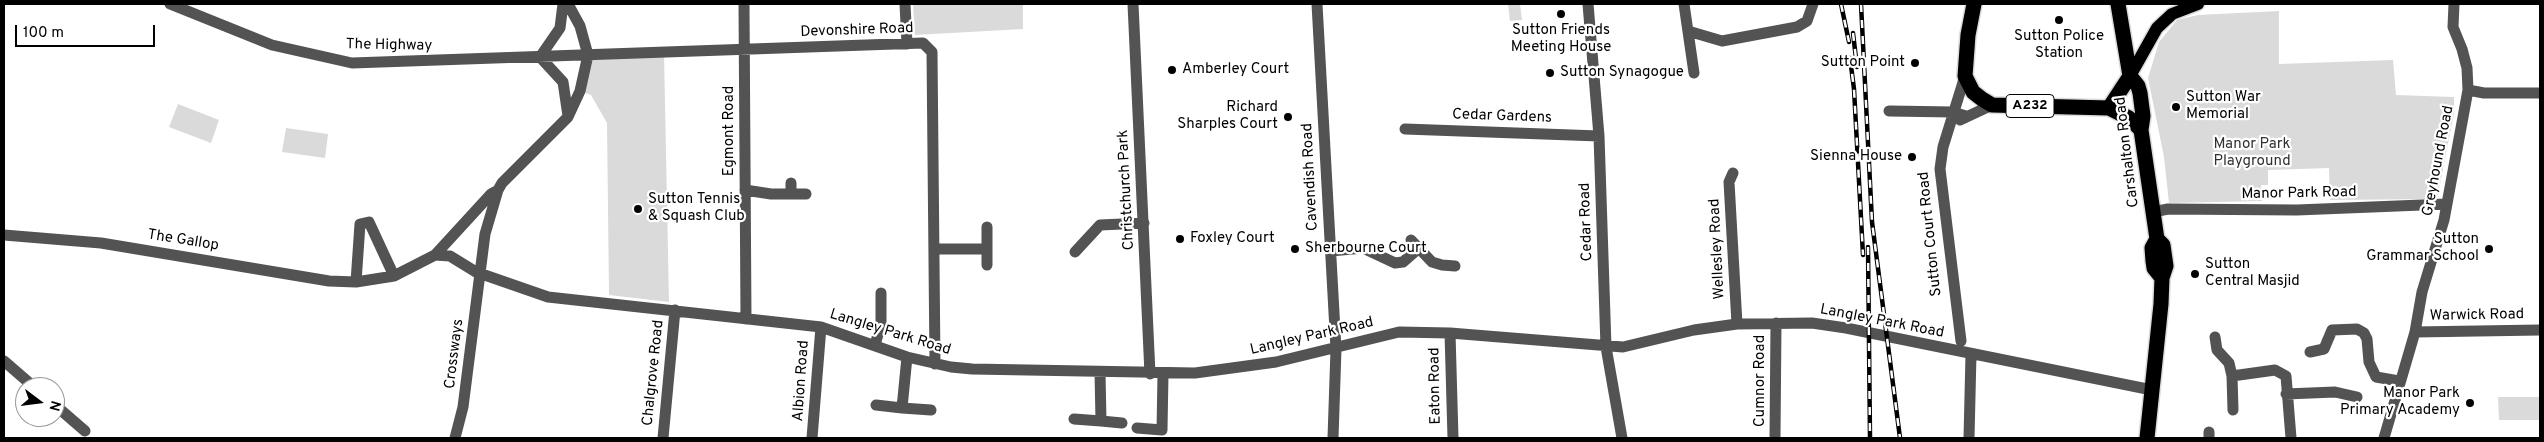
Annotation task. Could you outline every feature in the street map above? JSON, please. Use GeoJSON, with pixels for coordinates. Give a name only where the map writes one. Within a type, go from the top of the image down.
{"type":"FeatureCollection","features":[{"type":"Feature","properties":{"kind":"highway","name":"Sutton Court Road"},"geometry":{"type":"LineString","coordinates":[[1965,76],[1968,35],[1974,4]]}},
{"type":"Feature","properties":{"kind":"highway","name":"Carshalton Road"},"geometry":{"type":"LineString","coordinates":[[2118,4],[2130,76],[2138,86],[2143,116],[2141,130],[2157,239],[2163,245],[2166,266],[2162,278],[2147,438]]}},
{"type":"Feature","properties":{"kind":"highway","name":"A232"},"geometry":{"type":"LineString","coordinates":[[1965,76],[1973,92],[1992,105],[2109,108],[2129,118],[2141,130]]}},
{"type":"Feature","properties":{"kind":"highway"},"geometry":{"type":"LineString","coordinates":[[2109,108],[2130,76]]}},
{"type":"Feature","properties":{"kind":"main road"},"geometry":{"type":"LineString","coordinates":[[2130,76],[2157,28],[2172,14],[2198,4]]}},
{"type":"Feature","properties":{"kind":"street","name":"The Highway"},"geometry":{"type":"LineString","coordinates":[[170,4],[272,45],[352,63],[588,55]]}},
{"type":"Feature","properties":{"kind":"street"},"geometry":{"type":"LineString","coordinates":[[563,4],[560,28],[540,57],[563,82],[568,117]]}},
{"type":"Feature","properties":{"kind":"street"},"geometry":{"type":"LineString","coordinates":[[568,4],[580,26],[588,55]]}},
{"type":"Feature","properties":{"kind":"street","name":"Egmont Road"},"geometry":{"type":"LineString","coordinates":[[744,4],[746,318]]}},
{"type":"Feature","properties":{"kind":"street"},"geometry":{"type":"LineString","coordinates":[[905,4],[907,44]]}},
{"type":"Feature","properties":{"kind":"street","name":"Christchurch Park"},"geometry":{"type":"LineString","coordinates":[[1133,4],[1150,374]]}},
{"type":"Feature","properties":{"kind":"street","name":"Cavendish Road"},"geometry":{"type":"LineString","coordinates":[[1317,4],[1336,349]]}},
{"type":"Feature","properties":{"kind":"street","name":"Cedar Road"},"geometry":{"type":"LineString","coordinates":[[1588,4],[1599,136],[1606,347],[1622,438]]}},
{"type":"Feature","properties":{"kind":"street"},"geometry":{"type":"LineString","coordinates":[[1684,4],[1694,73]]}},
{"type":"Feature","properties":{"kind":"street"},"geometry":{"type":"LineString","coordinates":[[1688,32],[1722,41],[1797,27],[1807,22],[1813,4]]}},
{"type":"Feature","properties":{"kind":"street","name":"Greyhound Road"},"geometry":{"type":"LineString","coordinates":[[2384,438],[2399,381],[2415,332],[2422,292],[2447,204],[2468,90],[2467,68],[2453,27],[2454,4]]}},
{"type":"Feature","properties":{"kind":"street","name":"Devonshire Road"},"geometry":{"type":"LineString","coordinates":[[588,55],[923,43],[932,52],[935,364]]}},
{"type":"Feature","properties":{"kind":"street","name":"The Gallop"},"geometry":{"type":"LineString","coordinates":[[4,235],[101,243],[300,277],[356,282],[394,276],[435,255],[491,194],[498,190],[502,183],[568,117],[580,91],[588,55]]}},
{"type":"Feature","properties":{"kind":"street","name":"Sutton Court Road"},"geometry":{"type":"LineString","coordinates":[[1960,341],[1940,169],[1943,147],[1965,76]]}},
{"type":"Feature","properties":{"kind":"street"},"geometry":{"type":"LineString","coordinates":[[2468,90],[2540,93]]}},
{"type":"Feature","properties":{"kind":"street"},"geometry":{"type":"LineString","coordinates":[[1951,126],[1966,116],[1992,105]]}},
{"type":"Feature","properties":{"kind":"street"},"geometry":{"type":"LineString","coordinates":[[1889,111],[1953,112],[1966,116]]}},
{"type":"Feature","properties":{"kind":"street","name":"Cedar Gardens"},"geometry":{"type":"LineString","coordinates":[[1404,129],[1599,136]]}},
{"type":"Feature","properties":{"kind":"street","name":"Wellesley Road"},"geometry":{"type":"LineString","coordinates":[[1733,173],[1730,182],[1736,324]]}},
{"type":"Feature","properties":{"kind":"street"},"geometry":{"type":"LineString","coordinates":[[745,190],[771,194],[791,188],[806,194]]}},
{"type":"Feature","properties":{"kind":"street","name":"Crossways"},"geometry":{"type":"LineString","coordinates":[[455,438],[463,407],[485,234],[498,190]]}},
{"type":"Feature","properties":{"kind":"street","name":"Manor Park Road"},"geometry":{"type":"LineString","coordinates":[[2153,212],[2168,209],[2297,210],[2447,204]]}},
{"type":"Feature","properties":{"kind":"street"},"geometry":{"type":"LineString","coordinates":[[356,282],[360,224],[369,222],[394,276]]}},
{"type":"Feature","properties":{"kind":"street"},"geometry":{"type":"LineString","coordinates":[[1075,252],[1100,225],[1144,223]]}},
{"type":"Feature","properties":{"kind":"street"},"geometry":{"type":"LineString","coordinates":[[987,227],[987,265]]}},
{"type":"Feature","properties":{"kind":"street"},"geometry":{"type":"LineString","coordinates":[[1331,250],[1363,248],[1394,263],[1403,262],[1415,244],[1432,262],[1455,266]]}},
{"type":"Feature","properties":{"kind":"street"},"geometry":{"type":"LineString","coordinates":[[934,249],[987,249]]}},
{"type":"Feature","properties":{"kind":"street"},"geometry":{"type":"LineString","coordinates":[[435,255],[450,256],[481,273]]}},
{"type":"Feature","properties":{"kind":"street","name":"Langley Park Road"},"geometry":{"type":"LineString","coordinates":[[481,273],[548,297],[821,327],[935,364],[972,369],[1150,374],[1215,372],[1246,368],[1336,349],[1399,332],[1450,333],[1606,347],[1640,344],[1694,330],[1736,324],[1812,323],[1846,328],[2152,390]]}},
{"type":"Feature","properties":{"kind":"street"},"geometry":{"type":"LineString","coordinates":[[875,345],[881,324],[882,293]]}},
{"type":"Feature","properties":{"kind":"street","name":"Chalgrove Road"},"geometry":{"type":"LineString","coordinates":[[663,438],[675,310]]}},
{"type":"Feature","properties":{"kind":"street","name":"Cumnor Road"},"geometry":{"type":"LineString","coordinates":[[1775,438],[1776,323]]}},
{"type":"Feature","properties":{"kind":"street","name":"Albion Road"},"geometry":{"type":"LineString","coordinates":[[812,438],[821,327]]}},
{"type":"Feature","properties":{"kind":"street"},"geometry":{"type":"LineString","coordinates":[[2310,352],[2324,348],[2332,330],[2357,329],[2364,333],[2367,339],[2369,362],[2376,377],[2399,381]]}},
{"type":"Feature","properties":{"kind":"street","name":"Warwick Road"},"geometry":{"type":"LineString","coordinates":[[2415,332],[2540,330]]}},
{"type":"Feature","properties":{"kind":"street","name":"Eaton Road"},"geometry":{"type":"LineString","coordinates":[[1450,333],[1453,438]]}},
{"type":"Feature","properties":{"kind":"street"},"geometry":{"type":"LineString","coordinates":[[2215,337],[2217,350],[2229,363],[2232,376],[2233,410]]}},
{"type":"Feature","properties":{"kind":"street"},"geometry":{"type":"LineString","coordinates":[[1332,438],[1336,349]]}},
{"type":"Feature","properties":{"kind":"street"},"geometry":{"type":"LineString","coordinates":[[1969,438],[1971,354]]}},
{"type":"Feature","properties":{"kind":"street"},"geometry":{"type":"LineString","coordinates":[[902,408],[907,356]]}},
{"type":"Feature","properties":{"kind":"street"},"geometry":{"type":"LineString","coordinates":[[4,361],[22,377]]}},
{"type":"Feature","properties":{"kind":"street"},"geometry":{"type":"LineString","coordinates":[[2232,376],[2280,371],[2287,380],[2286,394],[2291,438]]}},
{"type":"Feature","properties":{"kind":"street"},"geometry":{"type":"LineString","coordinates":[[1100,373],[1101,421]]}},
{"type":"Feature","properties":{"kind":"street"},"geometry":{"type":"LineString","coordinates":[[1137,428],[1167,430],[1163,374]]}},
{"type":"Feature","properties":{"kind":"street"},"geometry":{"type":"LineString","coordinates":[[2286,394],[2335,392],[2357,398]]}},
{"type":"Feature","properties":{"kind":"street"},"geometry":{"type":"LineString","coordinates":[[876,406],[931,410]]}},
{"type":"Feature","properties":{"kind":"street"},"geometry":{"type":"LineString","coordinates":[[65,414],[85,431]]}},
{"type":"Feature","properties":{"kind":"street"},"geometry":{"type":"LineString","coordinates":[[1074,419],[1122,424]]}},
{"type":"Feature","properties":{"kind":"green space"},"geometry":{"type":"Polygon","coordinates":[[[913,4],[1023,4],[1023,29],[915,35],[913,4]]]}},
{"type":"Feature","properties":{"kind":"green space"},"geometry":{"type":"Polygon","coordinates":[[[1508,4],[1520,4],[1522,20],[1510,21],[1508,4]]]}},
{"type":"Feature","properties":{"kind":"green space","name":"Manor Park Playground"},"geometry":{"type":"Polygon","coordinates":[[[2279,11],[2279,64],[2393,60],[2396,95],[2454,97],[2454,113],[2437,199],[2330,200],[2329,168],[2268,170],[2268,185],[2261,185],[2262,201],[2169,203],[2164,157],[2148,78],[2159,42],[2177,20],[2198,15],[2279,11]]]}},
{"type":"Feature","properties":{"kind":"green space","name":"Sutton Tennis & Squash Club"},"geometry":{"type":"Polygon","coordinates":[[[664,53],[669,302],[609,295],[607,123],[591,95],[580,91],[588,55],[664,53]]]}},
{"type":"Feature","properties":{"kind":"green space"},"geometry":{"type":"Polygon","coordinates":[[[178,104],[219,120],[211,143],[169,127],[178,104]]]}},
{"type":"Feature","properties":{"kind":"green space"},"geometry":{"type":"Polygon","coordinates":[[[286,128],[328,134],[325,158],[282,152],[286,128]]]}},
{"type":"Feature","properties":{"kind":"green space"},"geometry":{"type":"Polygon","coordinates":[[[2498,397],[2540,397],[2540,420],[2499,420],[2498,397]]]}},
{"type":"Feature","properties":{"kind":"railway"},"geometry":{"type":"LineString","coordinates":[[1841,4],[1849,42]]}},
{"type":"Feature","properties":{"kind":"railway"},"geometry":{"type":"LineString","coordinates":[[1861,4],[1872,222],[1900,438]]}},
{"type":"Feature","properties":{"kind":"railway"},"geometry":{"type":"LineString","coordinates":[[1853,33],[1857,67]]}},
{"type":"Feature","properties":{"kind":"railway"},"geometry":{"type":"LineString","coordinates":[[1850,58],[1854,89],[1863,255]]}},
{"type":"Feature","properties":{"kind":"railway"},"geometry":{"type":"LineString","coordinates":[[1868,247],[1870,438]]}},
{"type":"Feature","properties":{"kind":"place","name":"Sutton Friends Meeting House"},"geometry":{"type":"Point","coordinates":[1561,14]}},
{"type":"Feature","properties":{"kind":"place","name":"Sutton Police Station"},"geometry":{"type":"Point","coordinates":[2059,20]}},
{"type":"Feature","properties":{"kind":"place","name":"Sutton Point"},"geometry":{"type":"Point","coordinates":[1915,63]}},
{"type":"Feature","properties":{"kind":"place","name":"Amberley Court"},"geometry":{"type":"Point","coordinates":[1172,70]}},
{"type":"Feature","properties":{"kind":"place","name":"Sutton Synagogue"},"geometry":{"type":"Point","coordinates":[1550,73]}},
{"type":"Feature","properties":{"kind":"place","name":"Sutton War Memorial"},"geometry":{"type":"Point","coordinates":[2176,107]}},
{"type":"Feature","properties":{"kind":"place","name":"Richard Sharples Court"},"geometry":{"type":"Point","coordinates":[1288,117]}},
{"type":"Feature","properties":{"kind":"place","name":"Sienna House"},"geometry":{"type":"Point","coordinates":[1912,157]}},
{"type":"Feature","properties":{"kind":"place","name":"Sutton Tennis & Squash Club"},"geometry":{"type":"Point","coordinates":[638,209]}},
{"type":"Feature","properties":{"kind":"place","name":"Foxley Court"},"geometry":{"type":"Point","coordinates":[1180,239]}},
{"type":"Feature","properties":{"kind":"place","name":"Sherbourne Court"},"geometry":{"type":"Point","coordinates":[1295,249]}},
{"type":"Feature","properties":{"kind":"place","name":"Sutton Grammar School"},"geometry":{"type":"Point","coordinates":[2489,249]}},
{"type":"Feature","properties":{"kind":"place","name":"Sutton Central Masjid"},"geometry":{"type":"Point","coordinates":[2195,274]}},
{"type":"Feature","properties":{"kind":"place","name":"Manor Park Primary Academy"},"geometry":{"type":"Point","coordinates":[2470,403]}}]}
